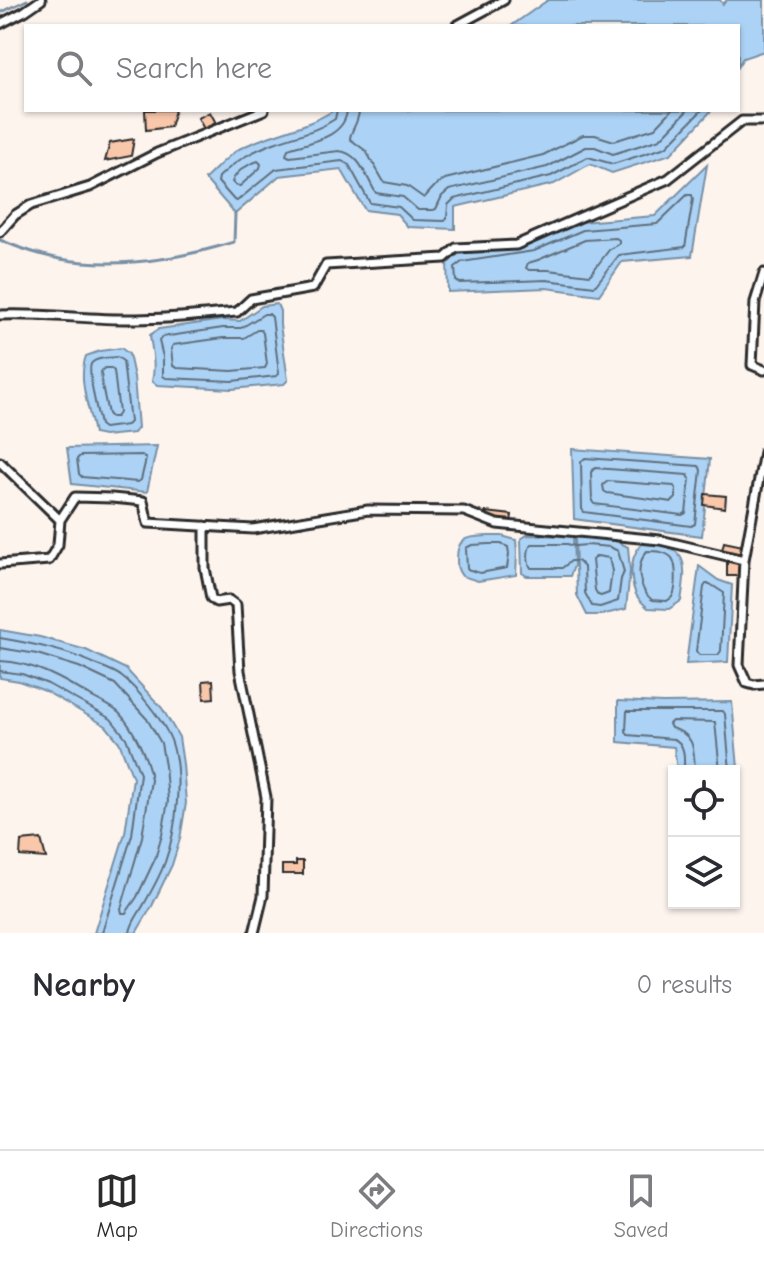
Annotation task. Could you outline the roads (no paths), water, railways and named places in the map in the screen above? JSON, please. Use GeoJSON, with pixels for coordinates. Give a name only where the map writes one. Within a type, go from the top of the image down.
{"type":"FeatureCollection","features":[{"type":"Feature","properties":{"kind":"street"},"geometry":{"type":"LineString","coordinates":[[0,24],[41,0]]}},
{"type":"Feature","properties":{"kind":"street"},"geometry":{"type":"LineString","coordinates":[[460,24],[504,0]]}},
{"type":"Feature","properties":{"kind":"street"},"geometry":{"type":"LineString","coordinates":[[0,232],[4,223],[31,205],[90,187],[157,153],[259,112]]}},
{"type":"Feature","properties":{"kind":"street"},"geometry":{"type":"LineString","coordinates":[[0,315],[140,320],[237,312],[251,299],[313,288],[326,265],[445,258],[456,248],[516,245],[668,179],[742,121],[764,121]]}},
{"type":"Feature","properties":{"kind":"street"},"geometry":{"type":"LineString","coordinates":[[764,273],[755,302],[752,365],[764,370]]}},
{"type":"Feature","properties":{"kind":"street"},"geometry":{"type":"LineString","coordinates":[[764,452],[744,560],[739,665],[747,683],[764,684]]}},
{"type":"Feature","properties":{"kind":"street"},"geometry":{"type":"LineString","coordinates":[[0,462],[60,520]]}},
{"type":"Feature","properties":{"kind":"street"},"geometry":{"type":"LineString","coordinates":[[0,564],[49,560],[58,545],[60,520],[75,497],[143,501],[148,523],[253,529],[368,510],[464,511],[497,524],[660,540],[744,560]]}},
{"type":"Feature","properties":{"kind":"street"},"geometry":{"type":"LineString","coordinates":[[205,526],[205,568],[211,598],[216,602],[229,600],[236,605],[240,671],[266,797],[263,896],[254,933]]}},
{"type":"Feature","properties":{"kind":"water"},"geometry":{"type":"Polygon","coordinates":[[[548,0],[720,0],[723,4],[727,0],[764,0],[764,51],[743,58],[740,63],[740,24],[514,24],[548,0]]]}},
{"type":"Feature","properties":{"kind":"water"},"geometry":{"type":"Polygon","coordinates":[[[330,112],[710,112],[671,154],[612,173],[590,164],[554,184],[455,207],[455,229],[408,227],[397,214],[365,210],[341,169],[279,176],[235,214],[205,179],[239,149],[330,112]]]}},
{"type":"Feature","properties":{"kind":"water"},"geometry":{"type":"Polygon","coordinates":[[[707,165],[692,256],[622,262],[599,295],[546,288],[448,292],[447,261],[459,254],[532,244],[581,222],[655,216],[707,165]]]}},
{"type":"Feature","properties":{"kind":"water"},"geometry":{"type":"Polygon","coordinates":[[[277,304],[288,380],[284,384],[232,389],[157,385],[152,381],[154,364],[150,335],[159,329],[223,320],[240,321],[262,306],[277,304]]]}},
{"type":"Feature","properties":{"kind":"water"},"geometry":{"type":"Polygon","coordinates":[[[121,348],[129,354],[134,377],[138,428],[134,433],[94,434],[84,385],[86,356],[121,348]]]}},
{"type":"Feature","properties":{"kind":"water"},"geometry":{"type":"Polygon","coordinates":[[[157,446],[147,492],[72,484],[67,448],[157,446]]]}},
{"type":"Feature","properties":{"kind":"water"},"geometry":{"type":"Polygon","coordinates":[[[572,449],[710,459],[702,536],[574,519],[572,449]]]}},
{"type":"Feature","properties":{"kind":"water"},"geometry":{"type":"Polygon","coordinates":[[[527,535],[573,536],[574,566],[570,576],[527,576],[522,573],[521,539],[527,535]]]}},
{"type":"Feature","properties":{"kind":"water"},"geometry":{"type":"Polygon","coordinates":[[[502,536],[516,540],[516,575],[478,581],[462,576],[457,566],[462,541],[502,536]]]}},
{"type":"Feature","properties":{"kind":"water"},"geometry":{"type":"Polygon","coordinates":[[[575,538],[612,539],[628,547],[630,571],[626,609],[587,615],[577,595],[575,538]]]}},
{"type":"Feature","properties":{"kind":"water"},"geometry":{"type":"Polygon","coordinates":[[[645,542],[670,548],[682,559],[684,577],[681,601],[669,609],[648,608],[635,592],[632,564],[636,551],[645,542]]]}},
{"type":"Feature","properties":{"kind":"water"},"geometry":{"type":"Polygon","coordinates":[[[699,566],[718,580],[732,585],[728,662],[686,664],[699,566]]]}},
{"type":"Feature","properties":{"kind":"water"},"geometry":{"type":"Polygon","coordinates":[[[0,630],[86,650],[126,669],[162,708],[179,737],[186,803],[180,839],[172,865],[136,933],[94,933],[125,833],[133,778],[119,742],[106,726],[45,691],[0,678],[0,630]]]}},
{"type":"Feature","properties":{"kind":"water"},"geometry":{"type":"Polygon","coordinates":[[[618,701],[732,702],[738,765],[676,765],[674,747],[618,742],[618,701]]]}},
{"type":"Feature","properties":{"kind":"waterway"},"geometry":{"type":"LineString","coordinates":[[0,13],[27,0]]}},
{"type":"Feature","properties":{"kind":"waterway"},"geometry":{"type":"LineString","coordinates":[[0,240],[60,259],[104,263],[148,261],[234,242],[235,214]]}}]}
